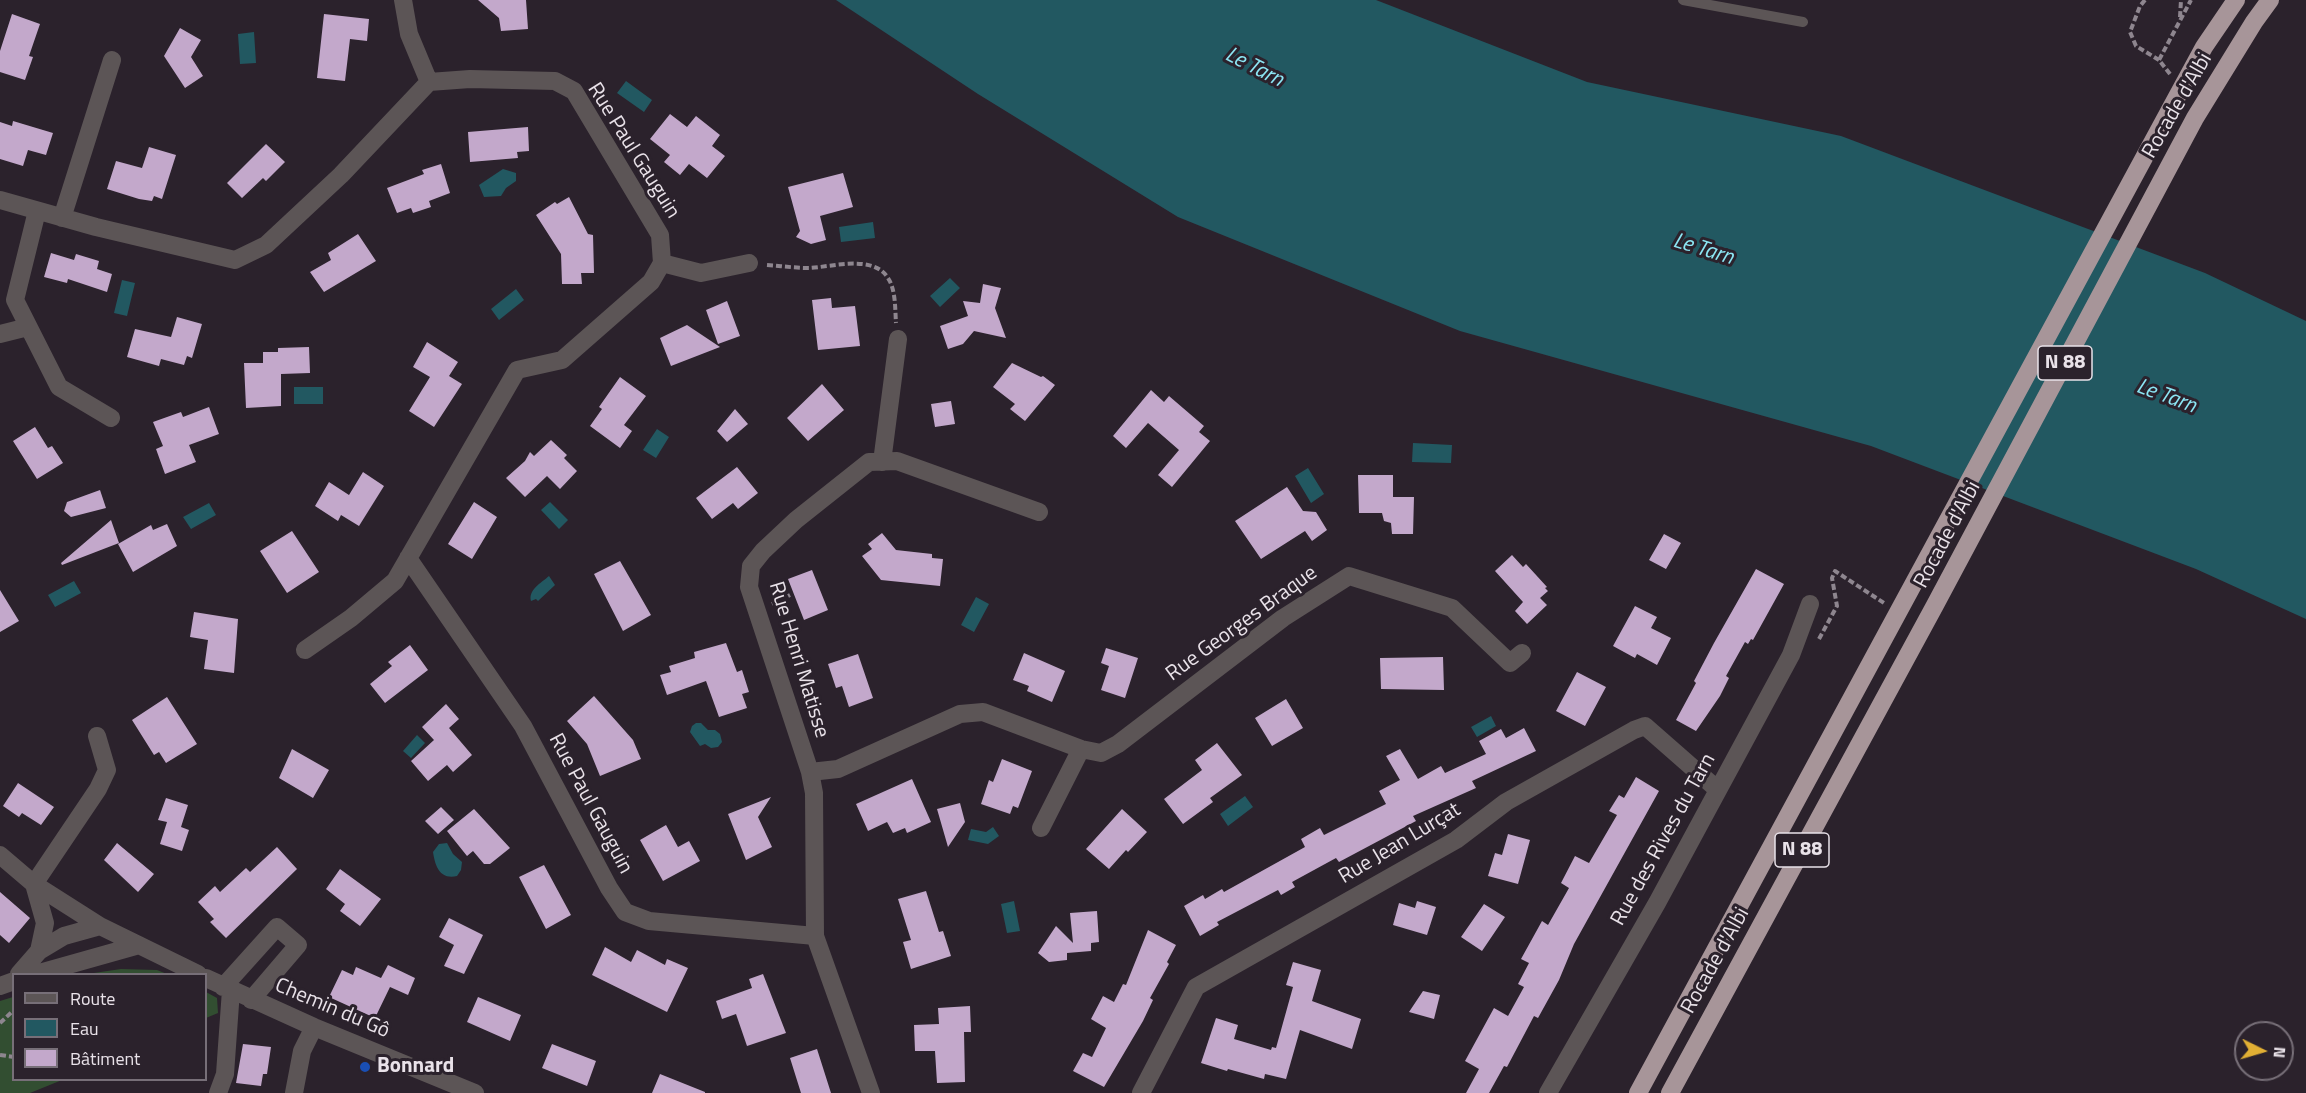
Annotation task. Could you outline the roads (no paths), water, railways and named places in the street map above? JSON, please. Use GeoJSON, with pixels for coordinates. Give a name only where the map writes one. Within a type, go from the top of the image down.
{"type":"FeatureCollection","features":[{"type":"Feature","properties":{"kind":"highway"},"geometry":{"type":"LineString","coordinates":[[2204,47],[2228,0]]}},
{"type":"Feature","properties":{"kind":"highway","name":"Rocade d'Albi"},"geometry":{"type":"LineString","coordinates":[[1638,1093],[2204,47],[2236,0]]}},
{"type":"Feature","properties":{"kind":"highway","name":"Rocade d'Albi"},"geometry":{"type":"LineString","coordinates":[[1670,1093],[1934,607],[2195,118],[2270,0]]}},
{"type":"Feature","properties":{"kind":"street"},"geometry":{"type":"LineString","coordinates":[[0,200],[62,218],[235,260],[266,245],[341,176],[429,82],[409,34],[403,0]]}},
{"type":"Feature","properties":{"kind":"street"},"geometry":{"type":"LineString","coordinates":[[62,218],[112,60]]}},
{"type":"Feature","properties":{"kind":"street","name":"Rue Paul Gauguin"},"geometry":{"type":"LineString","coordinates":[[429,82],[470,79],[555,81],[574,91],[660,235],[663,263]]}},
{"type":"Feature","properties":{"kind":"street"},"geometry":{"type":"LineString","coordinates":[[37,211],[15,300],[59,387],[111,418]]}},
{"type":"Feature","properties":{"kind":"street"},"geometry":{"type":"LineString","coordinates":[[305,650],[351,618],[395,582],[518,370],[562,360],[651,282],[663,263],[701,273],[749,263]]}},
{"type":"Feature","properties":{"kind":"street"},"geometry":{"type":"LineString","coordinates":[[0,334],[28,327]]}},
{"type":"Feature","properties":{"kind":"street"},"geometry":{"type":"LineString","coordinates":[[882,462],[898,339]]}},
{"type":"Feature","properties":{"kind":"street","name":"Rue Henri Matisse"},"geometry":{"type":"LineString","coordinates":[[872,1093],[815,936],[814,793],[810,772],[749,587],[750,566],[796,520],[869,462],[897,461],[1039,512]]}},
{"type":"Feature","properties":{"kind":"street","name":"Rue Paul Gauguin"},"geometry":{"type":"LineString","coordinates":[[408,558],[524,726],[609,888],[626,912],[649,921],[815,936]]}},
{"type":"Feature","properties":{"kind":"street","name":"Rue Georges Braque"},"geometry":{"type":"LineString","coordinates":[[810,772],[838,769],[971,711],[983,712],[1081,749],[1101,753],[1118,744],[1283,618],[1349,576],[1452,608],[1510,663],[1522,652]]}},
{"type":"Feature","properties":{"kind":"street","name":"Rue des Rives du Tarn"},"geometry":{"type":"LineString","coordinates":[[1548,1093],[1657,903],[1791,655],[1810,604]]}},
{"type":"Feature","properties":{"kind":"street","name":"Rue Jean Lurçat"},"geometry":{"type":"LineString","coordinates":[[1141,1093],[1196,987],[1456,840],[1506,802],[1634,730],[1645,726],[1718,790]]}},
{"type":"Feature","properties":{"kind":"street"},"geometry":{"type":"LineString","coordinates":[[39,951],[45,923],[34,884],[98,789],[107,770],[97,736]]}},
{"type":"Feature","properties":{"kind":"street"},"geometry":{"type":"LineString","coordinates":[[1041,828],[1081,749]]}},
{"type":"Feature","properties":{"kind":"street"},"geometry":{"type":"LineString","coordinates":[[0,855],[34,884],[100,926],[194,973]]}},
{"type":"Feature","properties":{"kind":"street"},"geometry":{"type":"LineString","coordinates":[[19,973],[39,951],[64,936],[100,926]]}},
{"type":"Feature","properties":{"kind":"street"},"geometry":{"type":"LineString","coordinates":[[218,1093],[225,1074],[227,989],[277,927],[298,945],[251,1000]]}},
{"type":"Feature","properties":{"kind":"street"},"geometry":{"type":"LineString","coordinates":[[43,973],[138,945]]}},
{"type":"Feature","properties":{"kind":"street","name":"Chemin du Gô"},"geometry":{"type":"LineString","coordinates":[[207,979],[314,1028],[476,1093]]}},
{"type":"Feature","properties":{"kind":"street"},"geometry":{"type":"LineString","coordinates":[[294,1093],[302,1051],[314,1028]]}},
{"type":"Feature","properties":{"kind":"lane"},"geometry":{"type":"LineString","coordinates":[[1683,0],[1803,22]]}},
{"type":"Feature","properties":{"kind":"water","name":"Le Tarn"},"geometry":{"type":"Polygon","coordinates":[[[836,0],[1376,0],[1587,82],[1841,136],[2205,273],[2306,321],[2306,619],[2196,569],[1871,446],[1460,331],[1178,217],[978,94],[836,0]]]}},
{"type":"Feature","properties":{"kind":"water"},"geometry":{"type":"Polygon","coordinates":[[[254,32],[256,63],[240,64],[238,34],[254,32]]]}},
{"type":"Feature","properties":{"kind":"water"},"geometry":{"type":"Polygon","coordinates":[[[626,81],[652,100],[644,112],[617,93],[626,81]]]}},
{"type":"Feature","properties":{"kind":"water"},"geometry":{"type":"Polygon","coordinates":[[[503,169],[516,173],[516,181],[506,188],[501,196],[484,197],[479,185],[503,169]]]}},
{"type":"Feature","properties":{"kind":"water"},"geometry":{"type":"Polygon","coordinates":[[[873,222],[875,238],[841,242],[839,227],[873,222]]]}},
{"type":"Feature","properties":{"kind":"water"},"geometry":{"type":"Polygon","coordinates":[[[950,278],[960,288],[940,307],[930,296],[950,278]]]}},
{"type":"Feature","properties":{"kind":"water"},"geometry":{"type":"Polygon","coordinates":[[[122,280],[135,283],[127,316],[114,313],[122,280]]]}},
{"type":"Feature","properties":{"kind":"water"},"geometry":{"type":"Polygon","coordinates":[[[516,289],[524,300],[499,320],[491,309],[516,289]]]}},
{"type":"Feature","properties":{"kind":"water"},"geometry":{"type":"Polygon","coordinates":[[[294,387],[323,387],[323,404],[294,404],[294,387]]]}},
{"type":"Feature","properties":{"kind":"water"},"geometry":{"type":"Polygon","coordinates":[[[657,429],[669,437],[656,458],[643,450],[657,429]]]}},
{"type":"Feature","properties":{"kind":"water"},"geometry":{"type":"Polygon","coordinates":[[[1413,443],[1452,445],[1451,463],[1412,462],[1413,443]]]}},
{"type":"Feature","properties":{"kind":"water"},"geometry":{"type":"Polygon","coordinates":[[[1308,468],[1324,494],[1311,503],[1295,476],[1308,468]]]}},
{"type":"Feature","properties":{"kind":"water"},"geometry":{"type":"Polygon","coordinates":[[[550,502],[568,520],[559,529],[541,510],[550,502]]]}},
{"type":"Feature","properties":{"kind":"water"},"geometry":{"type":"Polygon","coordinates":[[[209,503],[216,515],[191,529],[183,517],[209,503]]]}},
{"type":"Feature","properties":{"kind":"water"},"geometry":{"type":"Polygon","coordinates":[[[549,576],[555,585],[538,601],[536,599],[531,601],[533,590],[549,576]]]}},
{"type":"Feature","properties":{"kind":"water"},"geometry":{"type":"Polygon","coordinates":[[[74,581],[81,593],[55,607],[48,595],[74,581]]]}},
{"type":"Feature","properties":{"kind":"water"},"geometry":{"type":"Polygon","coordinates":[[[976,597],[989,604],[974,632],[961,625],[976,597]]]}},
{"type":"Feature","properties":{"kind":"water"},"geometry":{"type":"Polygon","coordinates":[[[1491,716],[1496,726],[1477,737],[1471,727],[1491,716]]]}},
{"type":"Feature","properties":{"kind":"water"},"geometry":{"type":"Polygon","coordinates":[[[696,723],[701,723],[708,730],[715,730],[720,734],[722,742],[718,747],[711,748],[705,744],[700,746],[690,732],[696,723]]]}},
{"type":"Feature","properties":{"kind":"water"},"geometry":{"type":"Polygon","coordinates":[[[417,735],[425,743],[411,758],[403,751],[417,735]]]}},
{"type":"Feature","properties":{"kind":"water"},"geometry":{"type":"Polygon","coordinates":[[[1245,796],[1253,807],[1228,826],[1220,814],[1245,796]]]}},
{"type":"Feature","properties":{"kind":"water"},"geometry":{"type":"Polygon","coordinates":[[[993,827],[999,836],[988,844],[968,840],[971,829],[986,832],[993,827]]]}},
{"type":"Feature","properties":{"kind":"water"},"geometry":{"type":"Polygon","coordinates":[[[447,843],[453,854],[462,862],[457,876],[442,874],[435,862],[433,852],[439,844],[447,843]]]}},
{"type":"Feature","properties":{"kind":"water"},"geometry":{"type":"Polygon","coordinates":[[[1014,901],[1020,931],[1007,933],[1001,904],[1014,901]]]}},
{"type":"Feature","properties":{"kind":"place","name":"Bonnard"},"geometry":{"type":"Point","coordinates":[365,1067]}}]}
